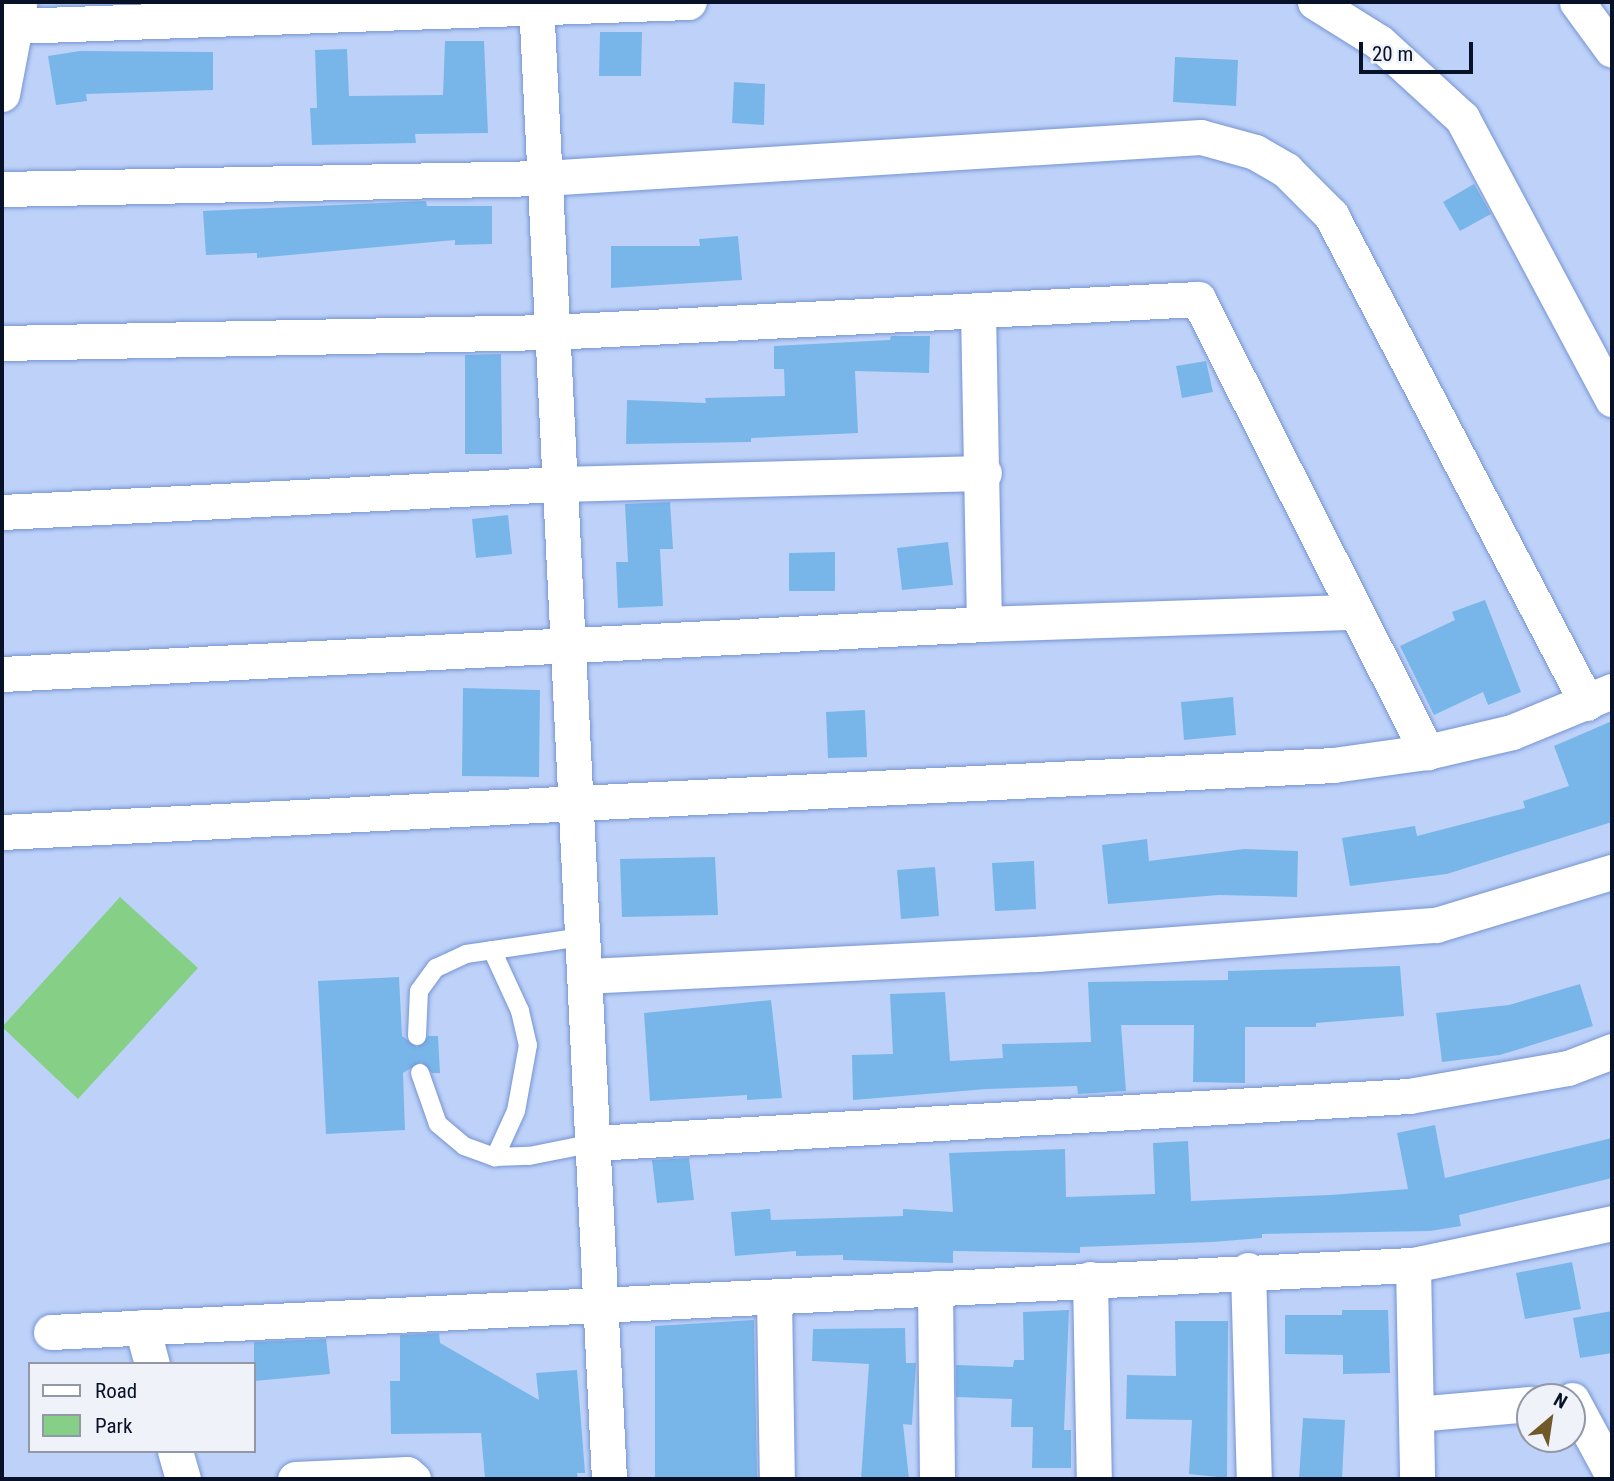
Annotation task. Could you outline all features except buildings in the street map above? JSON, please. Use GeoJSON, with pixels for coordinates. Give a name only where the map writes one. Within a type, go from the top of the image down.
{"type":"FeatureCollection","features":[{"type":"Feature","properties":{"kind":"street"},"geometry":{"type":"LineString","coordinates":[[2,94],[17,14],[689,2]]}},
{"type":"Feature","properties":{"kind":"street"},"geometry":{"type":"LineString","coordinates":[[1315,2],[1379,42],[1462,118],[1612,399]]}},
{"type":"Feature","properties":{"kind":"street"},"geometry":{"type":"LineString","coordinates":[[1577,2],[1612,50]]}},
{"type":"Feature","properties":{"kind":"street"},"geometry":{"type":"LineString","coordinates":[[536,5],[609,1479]]}},
{"type":"Feature","properties":{"kind":"street"},"geometry":{"type":"LineString","coordinates":[[2,189],[544,178],[1201,137],[1255,152],[1286,170],[1331,215],[1600,697],[1512,732],[1427,752],[1333,765],[576,806],[2,832]]}},
{"type":"Feature","properties":{"kind":"street"},"geometry":{"type":"LineString","coordinates":[[2,343],[551,332],[1198,299],[1353,612],[1427,752]]}},
{"type":"Feature","properties":{"kind":"street"},"geometry":{"type":"LineString","coordinates":[[978,312],[984,473],[984,624]]}},
{"type":"Feature","properties":{"kind":"street"},"geometry":{"type":"LineString","coordinates":[[2,512],[559,484],[984,473]]}},
{"type":"Feature","properties":{"kind":"street"},"geometry":{"type":"LineString","coordinates":[[2,674],[568,648],[984,624],[1353,612]]}},
{"type":"Feature","properties":{"kind":"street"},"geometry":{"type":"LineString","coordinates":[[585,976],[1037,954],[1436,925],[1612,872]]}},
{"type":"Feature","properties":{"kind":"street"},"geometry":{"type":"LineString","coordinates":[[594,1143],[1409,1096],[1567,1068],[1612,1051]]}},
{"type":"Feature","properties":{"kind":"street"},"geometry":{"type":"LineString","coordinates":[[51,1332],[774,1297],[1248,1270],[1413,1265],[1612,1223]]}},
{"type":"Feature","properties":{"kind":"street"},"geometry":{"type":"LineString","coordinates":[[1413,1265],[1417,1479]]}},
{"type":"Feature","properties":{"kind":"street"},"geometry":{"type":"LineString","coordinates":[[1248,1270],[1254,1479]]}},
{"type":"Feature","properties":{"kind":"street"},"geometry":{"type":"LineString","coordinates":[[1090,1279],[1094,1479]]}},
{"type":"Feature","properties":{"kind":"street"},"geometry":{"type":"LineString","coordinates":[[935,1287],[937,1479]]}},
{"type":"Feature","properties":{"kind":"street"},"geometry":{"type":"LineString","coordinates":[[774,1297],[777,1479]]}},
{"type":"Feature","properties":{"kind":"street"},"geometry":{"type":"LineString","coordinates":[[142,1327],[151,1362]]}},
{"type":"Feature","properties":{"kind":"street"},"geometry":{"type":"LineString","coordinates":[[1416,1414],[1516,1405]]}},
{"type":"Feature","properties":{"kind":"street"},"geometry":{"type":"LineString","coordinates":[[1586,1426],[1612,1474]]}},
{"type":"Feature","properties":{"kind":"street"},"geometry":{"type":"LineString","coordinates":[[176,1453],[183,1479]]}},
{"type":"Feature","properties":{"kind":"street"},"geometry":{"type":"LineString","coordinates":[[295,1479],[407,1475],[413,1479]]}},
{"type":"Feature","properties":{"kind":"lane"},"geometry":{"type":"LineString","coordinates":[[417,1036],[419,991],[436,968],[466,954],[583,937]]}},
{"type":"Feature","properties":{"kind":"lane"},"geometry":{"type":"LineString","coordinates":[[492,950],[520,1011],[528,1045],[516,1111],[495,1157]]}},
{"type":"Feature","properties":{"kind":"lane"},"geometry":{"type":"LineString","coordinates":[[420,1073],[438,1124],[464,1146],[495,1157],[529,1156],[594,1143]]}},
{"type":"Feature","properties":{"kind":"green space"},"geometry":{"type":"Polygon","coordinates":[[[120,897],[198,968],[78,1099],[2,1027],[120,897]]]}}]}
